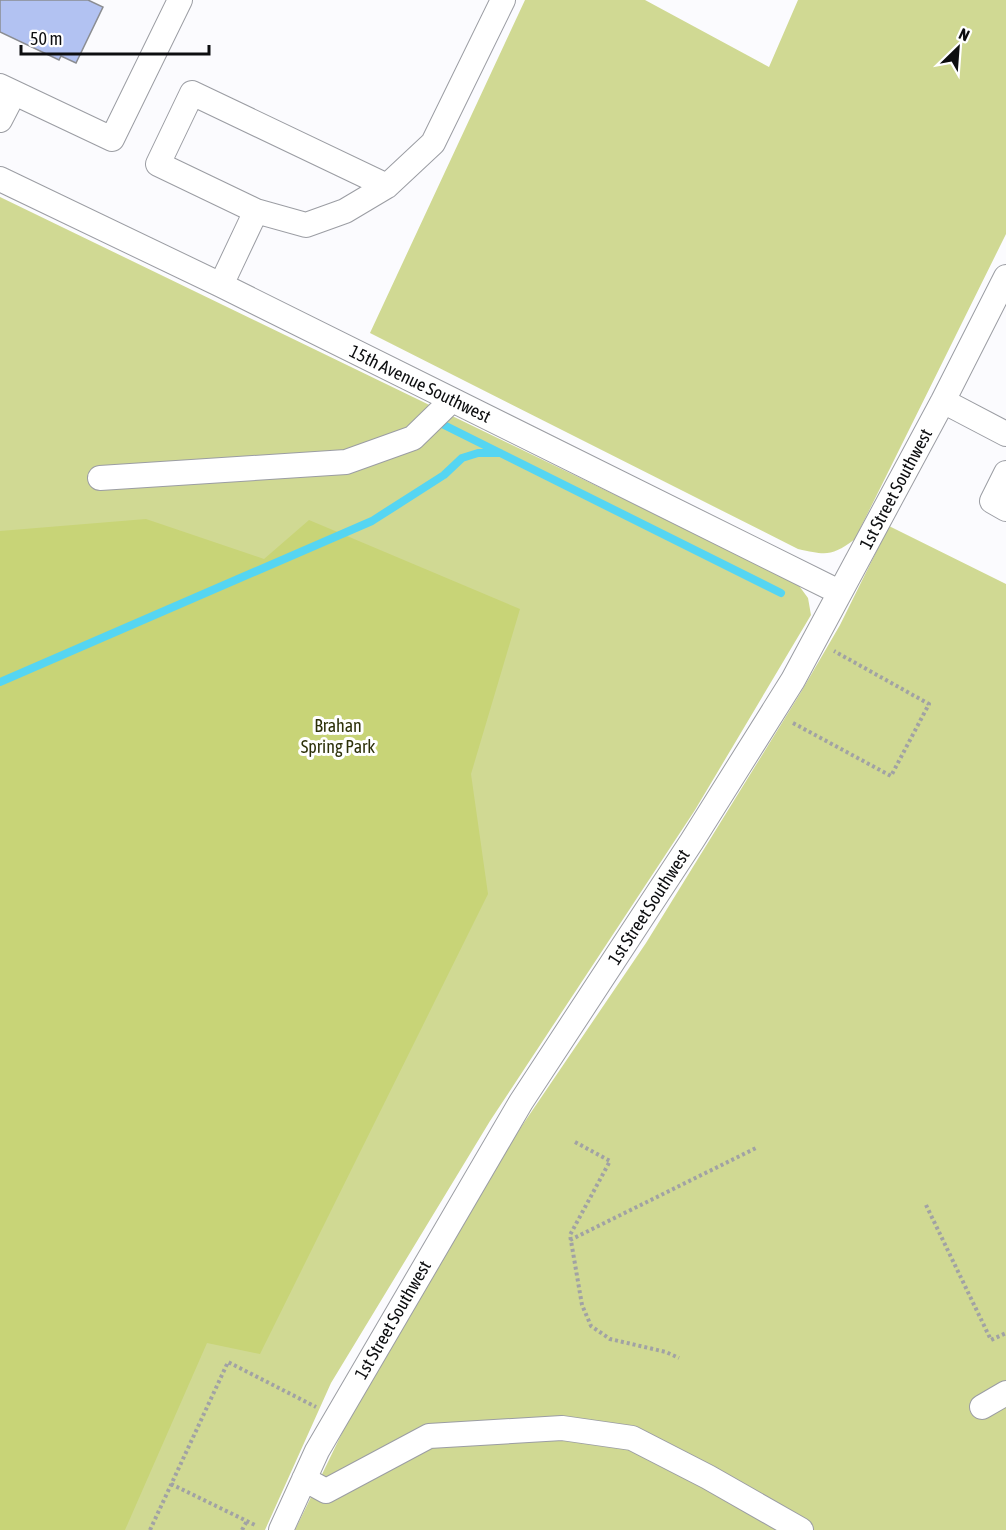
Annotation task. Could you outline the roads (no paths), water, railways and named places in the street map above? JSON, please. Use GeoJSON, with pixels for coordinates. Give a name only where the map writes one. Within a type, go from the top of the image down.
{"type":"FeatureCollection","features":[{"type":"Feature","properties":{"kind":"street"},"geometry":{"type":"LineString","coordinates":[[0,120],[7,89],[112,139],[180,0]]}},
{"type":"Feature","properties":{"kind":"street"},"geometry":{"type":"LineString","coordinates":[[387,186],[192,93],[158,164],[256,211],[306,225],[345,211],[387,186],[433,143],[497,2]]}},
{"type":"Feature","properties":{"kind":"street","name":"15th Avenue Southwest"},"geometry":{"type":"LineString","coordinates":[[0,179],[221,285],[839,592]]}},
{"type":"Feature","properties":{"kind":"street"},"geometry":{"type":"LineString","coordinates":[[221,285],[256,211]]}},
{"type":"Feature","properties":{"kind":"street","name":"1st Street Southwest"},"geometry":{"type":"LineString","coordinates":[[280,1530],[336,1418],[521,1102],[793,680],[943,401],[1006,277]]}},
{"type":"Feature","properties":{"kind":"street"},"geometry":{"type":"LineString","coordinates":[[100,478],[346,462],[412,438],[452,400]]}},
{"type":"Feature","properties":{"kind":"street"},"geometry":{"type":"LineString","coordinates":[[943,401],[1006,434]]}},
{"type":"Feature","properties":{"kind":"street"},"geometry":{"type":"LineString","coordinates":[[1006,473],[992,501],[1006,509]]}},
{"type":"Feature","properties":{"kind":"street"},"geometry":{"type":"LineString","coordinates":[[982,1407],[1006,1393]]}},
{"type":"Feature","properties":{"kind":"street"},"geometry":{"type":"LineString","coordinates":[[304,1479],[326,1491],[429,1436],[562,1428],[632,1438],[708,1477],[801,1530]]}},
{"type":"Feature","properties":{"kind":"waterway"},"geometry":{"type":"LineString","coordinates":[[444,425],[781,593]]}},
{"type":"Feature","properties":{"kind":"waterway"},"geometry":{"type":"LineString","coordinates":[[0,682],[372,521],[444,475],[462,458],[478,453],[500,453]]}},
{"type":"Feature","properties":{"kind":"park label","name":"Brahan Spring Park"},"geometry":{"type":"Point","coordinates":[338,736]}}]}
